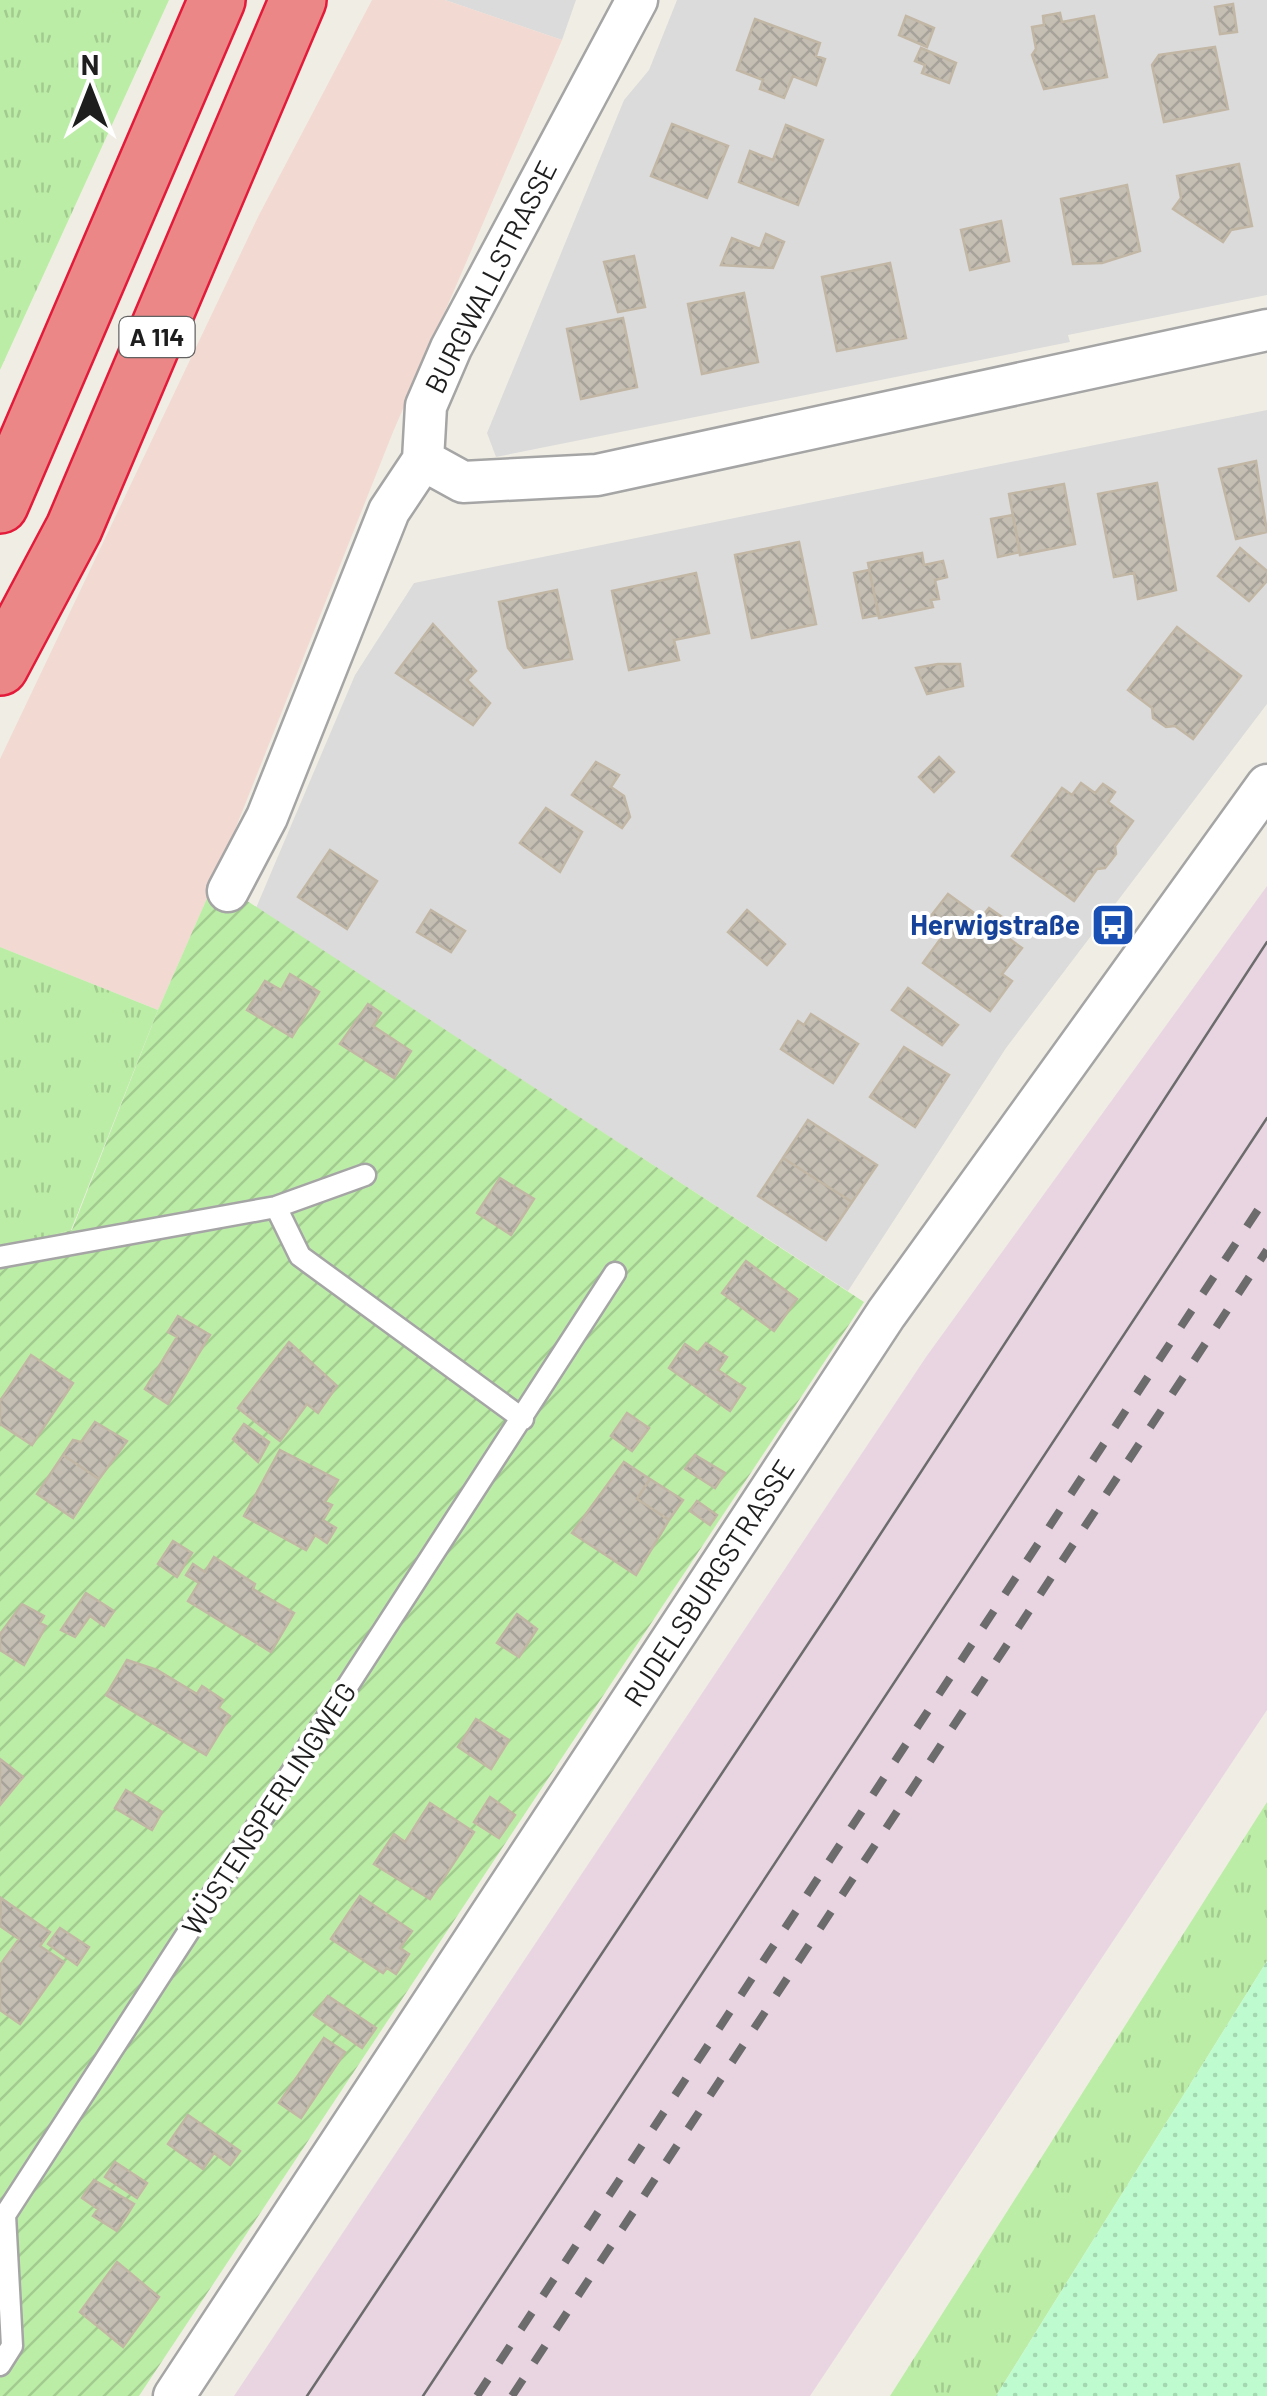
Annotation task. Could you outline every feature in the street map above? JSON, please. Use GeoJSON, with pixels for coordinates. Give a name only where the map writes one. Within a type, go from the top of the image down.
{"type":"FeatureCollection","features":[{"type":"Feature","properties":{"kind":"highway","name":"A 114"},"geometry":{"type":"LineString","coordinates":[[0,505],[216,0]]}},
{"type":"Feature","properties":{"kind":"highway","name":"A 114"},"geometry":{"type":"LineString","coordinates":[[0,667],[74,528],[298,0]]}},
{"type":"Feature","properties":{"kind":"street","name":"BURGWALLSTRASSE"},"geometry":{"type":"LineString","coordinates":[[423,460],[426,406],[451,348],[637,0]]}},
{"type":"Feature","properties":{"kind":"street"},"geometry":{"type":"LineString","coordinates":[[228,891],[267,818],[389,511],[423,460],[463,482],[597,475],[1267,330]]}},
{"type":"Feature","properties":{"kind":"street","name":"RUDELSBURGSTRASSE"},"geometry":{"type":"LineString","coordinates":[[174,2396],[886,1314],[1267,786]]}},
{"type":"Feature","properties":{"kind":"lane"},"geometry":{"type":"LineString","coordinates":[[0,1257],[276,1207],[365,1175]]}},
{"type":"Feature","properties":{"kind":"lane"},"geometry":{"type":"LineString","coordinates":[[276,1207],[300,1256],[522,1419]]}},
{"type":"Feature","properties":{"kind":"lane","name":"WÜSTENSPERLINGWEG"},"geometry":{"type":"LineString","coordinates":[[0,2365],[12,2346],[4,2215],[615,1273]]}},
{"type":"Feature","properties":{"kind":"shaded area"},"geometry":{"type":"Polygon","coordinates":[[[372,0],[445,0],[562,40],[393,432],[215,880],[158,1010],[0,947],[0,759],[259,215],[372,0]]]}},
{"type":"Feature","properties":{"kind":"shaded area"},"geometry":{"type":"Polygon","coordinates":[[[445,0],[576,0],[562,40],[445,0]]]}},
{"type":"Feature","properties":{"kind":"shaded area"},"geometry":{"type":"Polygon","coordinates":[[[677,0],[1267,0],[1267,295],[1068,335],[1070,342],[496,457],[487,433],[624,100],[649,70],[677,0]]]}},
{"type":"Feature","properties":{"kind":"shaded area"},"geometry":{"type":"Polygon","coordinates":[[[1267,410],[1267,704],[1006,1048],[848,1291],[256,908],[355,675],[414,583],[1267,410]]]}},
{"type":"Feature","properties":{"kind":"shaded area"},"geometry":{"type":"Polygon","coordinates":[[[1267,886],[1267,1710],[810,2396],[234,2396],[926,1357],[1267,886]]]}},
{"type":"Feature","properties":{"kind":"green space"},"geometry":{"type":"Polygon","coordinates":[[[0,0],[169,0],[0,370],[0,0]]]}},
{"type":"Feature","properties":{"kind":"green space"},"geometry":{"type":"Polygon","coordinates":[[[215,880],[864,1302],[139,2396],[0,2396],[0,1247],[72,1230],[158,1010],[215,880]]]}},
{"type":"Feature","properties":{"kind":"green space"},"geometry":{"type":"Polygon","coordinates":[[[0,947],[158,1010],[71,1230],[0,1249],[0,947]]]}},
{"type":"Feature","properties":{"kind":"green space"},"geometry":{"type":"Polygon","coordinates":[[[1267,1802],[1267,1961],[996,2396],[890,2396],[1267,1802]]]}},
{"type":"Feature","properties":{"kind":"green space"},"geometry":{"type":"Polygon","coordinates":[[[1267,1961],[1267,2396],[996,2396],[1267,1961]]]}},
{"type":"Feature","properties":{"kind":"building"},"geometry":{"type":"Polygon","coordinates":[[[1233,4],[1237,32],[1220,34],[1215,7],[1233,4]]]}},
{"type":"Feature","properties":{"kind":"building"},"geometry":{"type":"Polygon","coordinates":[[[1060,13],[1062,22],[1094,16],[1107,77],[1044,89],[1032,55],[1036,49],[1032,27],[1044,25],[1043,16],[1060,13]]]}},
{"type":"Feature","properties":{"kind":"building"},"geometry":{"type":"Polygon","coordinates":[[[906,16],[934,28],[927,47],[899,35],[906,16]]]}},
{"type":"Feature","properties":{"kind":"building"},"geometry":{"type":"Polygon","coordinates":[[[755,19],[820,43],[816,56],[825,59],[816,85],[793,76],[784,98],[760,89],[763,80],[737,70],[755,19]]]}},
{"type":"Feature","properties":{"kind":"building"},"geometry":{"type":"Polygon","coordinates":[[[1215,47],[1228,109],[1164,122],[1152,65],[1159,55],[1215,47]]]}},
{"type":"Feature","properties":{"kind":"building"},"geometry":{"type":"Polygon","coordinates":[[[921,48],[956,63],[949,83],[922,73],[925,65],[915,61],[921,48]]]}},
{"type":"Feature","properties":{"kind":"building"},"geometry":{"type":"Polygon","coordinates":[[[672,124],[728,146],[707,198],[651,176],[672,124]]]}},
{"type":"Feature","properties":{"kind":"building"},"geometry":{"type":"Polygon","coordinates":[[[786,125],[823,140],[798,205],[739,182],[750,151],[773,160],[786,125]]]}},
{"type":"Feature","properties":{"kind":"building"},"geometry":{"type":"Polygon","coordinates":[[[1239,164],[1252,226],[1231,230],[1223,242],[1173,209],[1181,198],[1177,176],[1239,164]]]}},
{"type":"Feature","properties":{"kind":"building"},"geometry":{"type":"Polygon","coordinates":[[[1127,185],[1140,251],[1102,263],[1073,264],[1061,199],[1127,185]]]}},
{"type":"Feature","properties":{"kind":"building"},"geometry":{"type":"Polygon","coordinates":[[[1001,221],[1009,261],[970,270],[961,230],[1001,221]]]}},
{"type":"Feature","properties":{"kind":"building"},"geometry":{"type":"Polygon","coordinates":[[[766,234],[784,242],[773,268],[721,265],[732,238],[760,249],[766,234]]]}},
{"type":"Feature","properties":{"kind":"building"},"geometry":{"type":"Polygon","coordinates":[[[634,256],[645,307],[618,312],[604,262],[634,256]]]}},
{"type":"Feature","properties":{"kind":"building"},"geometry":{"type":"Polygon","coordinates":[[[890,263],[906,338],[837,351],[822,277],[890,263]]]}},
{"type":"Feature","properties":{"kind":"building"},"geometry":{"type":"Polygon","coordinates":[[[744,293],[758,362],[702,374],[688,304],[744,293]]]}},
{"type":"Feature","properties":{"kind":"building"},"geometry":{"type":"Polygon","coordinates":[[[623,318],[637,387],[581,399],[567,329],[623,318]]]}},
{"type":"Feature","properties":{"kind":"building"},"geometry":{"type":"Polygon","coordinates":[[[1256,461],[1267,532],[1236,539],[1219,469],[1256,461]]]}},
{"type":"Feature","properties":{"kind":"building"},"geometry":{"type":"Polygon","coordinates":[[[1157,483],[1176,590],[1138,599],[1134,573],[1114,577],[1098,494],[1157,483]]]}},
{"type":"Feature","properties":{"kind":"building"},"geometry":{"type":"Polygon","coordinates":[[[1064,484],[1075,544],[1020,555],[1009,494],[1064,484]]]}},
{"type":"Feature","properties":{"kind":"building"},"geometry":{"type":"Polygon","coordinates":[[[1013,515],[1020,552],[998,557],[991,519],[1013,515]]]}},
{"type":"Feature","properties":{"kind":"building"},"geometry":{"type":"Polygon","coordinates":[[[799,542],[816,624],[752,638],[735,555],[799,542]]]}},
{"type":"Feature","properties":{"kind":"building"},"geometry":{"type":"Polygon","coordinates":[[[1240,548],[1267,571],[1267,581],[1249,601],[1218,576],[1240,548]]]}},
{"type":"Feature","properties":{"kind":"building"},"geometry":{"type":"Polygon","coordinates":[[[922,553],[924,565],[943,561],[947,577],[935,580],[939,599],[931,600],[933,607],[879,618],[868,563],[922,553]]]}},
{"type":"Feature","properties":{"kind":"building"},"geometry":{"type":"Polygon","coordinates":[[[869,570],[879,615],[863,618],[854,573],[869,570]]]}},
{"type":"Feature","properties":{"kind":"building"},"geometry":{"type":"Polygon","coordinates":[[[696,573],[709,633],[674,640],[679,660],[629,670],[612,591],[696,573]]]}},
{"type":"Feature","properties":{"kind":"building"},"geometry":{"type":"Polygon","coordinates":[[[557,590],[572,659],[524,668],[508,648],[499,602],[557,590]]]}},
{"type":"Feature","properties":{"kind":"building"},"geometry":{"type":"Polygon","coordinates":[[[433,624],[476,671],[467,680],[490,703],[473,725],[396,673],[433,624]]]}},
{"type":"Feature","properties":{"kind":"building"},"geometry":{"type":"Polygon","coordinates":[[[1177,627],[1241,676],[1193,739],[1175,726],[1166,727],[1153,718],[1152,708],[1128,690],[1177,627]]]}},
{"type":"Feature","properties":{"kind":"building"},"geometry":{"type":"Polygon","coordinates":[[[960,664],[963,686],[927,694],[916,668],[960,664]]]}},
{"type":"Feature","properties":{"kind":"building"},"geometry":{"type":"Polygon","coordinates":[[[939,757],[954,772],[934,792],[919,777],[939,757]]]}},
{"type":"Feature","properties":{"kind":"building"},"geometry":{"type":"Polygon","coordinates":[[[596,762],[619,775],[611,787],[624,796],[630,817],[622,828],[572,795],[596,762]]]}},
{"type":"Feature","properties":{"kind":"building"},"geometry":{"type":"Polygon","coordinates":[[[1081,783],[1095,793],[1103,784],[1115,792],[1108,802],[1133,821],[1115,846],[1116,854],[1105,868],[1097,869],[1074,901],[1012,856],[1062,788],[1072,795],[1081,783]]]}},
{"type":"Feature","properties":{"kind":"building"},"geometry":{"type":"Polygon","coordinates":[[[546,808],[582,832],[560,872],[520,843],[546,808]]]}},
{"type":"Feature","properties":{"kind":"building"},"geometry":{"type":"Polygon","coordinates":[[[330,850],[377,881],[347,929],[298,897],[330,850]]]}},
{"type":"Feature","properties":{"kind":"building"},"geometry":{"type":"Polygon","coordinates":[[[948,894],[981,918],[989,908],[1005,919],[997,930],[1022,948],[1002,974],[1012,981],[990,1011],[923,963],[944,934],[927,921],[948,894]]]}},
{"type":"Feature","properties":{"kind":"building"},"geometry":{"type":"Polygon","coordinates":[[[431,910],[465,931],[451,952],[417,932],[431,910]]]}},
{"type":"Feature","properties":{"kind":"building"},"geometry":{"type":"Polygon","coordinates":[[[747,910],[785,944],[767,965],[728,932],[747,910]]]}},
{"type":"Feature","properties":{"kind":"building"},"geometry":{"type":"Polygon","coordinates":[[[290,974],[319,992],[292,1037],[247,1010],[265,981],[281,990],[290,974]]]}},
{"type":"Feature","properties":{"kind":"building"},"geometry":{"type":"Polygon","coordinates":[[[908,988],[958,1025],[942,1045],[892,1010],[908,988]]]}},
{"type":"Feature","properties":{"kind":"building"},"geometry":{"type":"Polygon","coordinates":[[[368,1004],[381,1013],[373,1026],[411,1051],[394,1078],[340,1044],[368,1004]]]}},
{"type":"Feature","properties":{"kind":"building"},"geometry":{"type":"Polygon","coordinates":[[[811,1014],[858,1044],[833,1083],[781,1049],[798,1021],[804,1025],[811,1014]]]}},
{"type":"Feature","properties":{"kind":"building"},"geometry":{"type":"Polygon","coordinates":[[[904,1047],[949,1075],[915,1127],[870,1097],[904,1047]]]}},
{"type":"Feature","properties":{"kind":"building"},"geometry":{"type":"Polygon","coordinates":[[[808,1120],[877,1165],[852,1202],[783,1158],[808,1120]]]}},
{"type":"Feature","properties":{"kind":"building"},"geometry":{"type":"Polygon","coordinates":[[[783,1158],[852,1202],[826,1240],[758,1196],[783,1158]]]}},
{"type":"Feature","properties":{"kind":"building"},"geometry":{"type":"Polygon","coordinates":[[[500,1178],[534,1199],[511,1235],[477,1213],[500,1178]]]}},
{"type":"Feature","properties":{"kind":"building"},"geometry":{"type":"Polygon","coordinates":[[[746,1261],[797,1299],[774,1331],[722,1293],[746,1261]]]}},
{"type":"Feature","properties":{"kind":"building"},"geometry":{"type":"Polygon","coordinates":[[[178,1316],[210,1335],[168,1404],[145,1389],[177,1337],[168,1332],[178,1316]]]}},
{"type":"Feature","properties":{"kind":"building"},"geometry":{"type":"Polygon","coordinates":[[[289,1342],[337,1386],[318,1413],[307,1404],[280,1441],[238,1408],[289,1342]]]}},
{"type":"Feature","properties":{"kind":"building"},"geometry":{"type":"Polygon","coordinates":[[[706,1343],[727,1357],[718,1370],[745,1388],[730,1411],[669,1368],[685,1344],[698,1353],[706,1343]]]}},
{"type":"Feature","properties":{"kind":"building"},"geometry":{"type":"Polygon","coordinates":[[[31,1355],[73,1383],[32,1445],[0,1424],[0,1401],[31,1355]]]}},
{"type":"Feature","properties":{"kind":"building"},"geometry":{"type":"Polygon","coordinates":[[[627,1413],[649,1428],[632,1451],[611,1436],[627,1413]]]}},
{"type":"Feature","properties":{"kind":"building"},"geometry":{"type":"Polygon","coordinates":[[[95,1422],[127,1441],[99,1479],[63,1455],[73,1440],[81,1442],[95,1422]]]}},
{"type":"Feature","properties":{"kind":"building"},"geometry":{"type":"Polygon","coordinates":[[[244,1424],[269,1442],[258,1462],[233,1439],[244,1424]]]}},
{"type":"Feature","properties":{"kind":"building"},"geometry":{"type":"Polygon","coordinates":[[[280,1450],[338,1480],[325,1502],[332,1505],[323,1520],[336,1528],[327,1543],[315,1535],[306,1550],[244,1516],[280,1450]]]}},
{"type":"Feature","properties":{"kind":"building"},"geometry":{"type":"Polygon","coordinates":[[[63,1455],[99,1479],[73,1518],[37,1494],[63,1455]]]}},
{"type":"Feature","properties":{"kind":"building"},"geometry":{"type":"Polygon","coordinates":[[[695,1455],[725,1473],[715,1488],[685,1469],[695,1455]]]}},
{"type":"Feature","properties":{"kind":"building"},"geometry":{"type":"Polygon","coordinates":[[[624,1462],[650,1479],[637,1499],[669,1520],[636,1575],[572,1533],[624,1462]]]}},
{"type":"Feature","properties":{"kind":"building"},"geometry":{"type":"Polygon","coordinates":[[[650,1479],[683,1500],[669,1520],[637,1499],[650,1479]]]}},
{"type":"Feature","properties":{"kind":"building"},"geometry":{"type":"Polygon","coordinates":[[[697,1501],[717,1515],[710,1525],[690,1511],[697,1501]]]}},
{"type":"Feature","properties":{"kind":"building"},"geometry":{"type":"Polygon","coordinates":[[[173,1541],[192,1553],[177,1577],[158,1564],[173,1541]]]}},
{"type":"Feature","properties":{"kind":"building"},"geometry":{"type":"Polygon","coordinates":[[[214,1557],[255,1584],[253,1589],[294,1613],[271,1652],[188,1601],[199,1583],[186,1575],[193,1564],[205,1572],[214,1557]]]}},
{"type":"Feature","properties":{"kind":"building"},"geometry":{"type":"Polygon","coordinates":[[[86,1593],[114,1611],[104,1626],[90,1616],[75,1637],[61,1630],[86,1593]]]}},
{"type":"Feature","properties":{"kind":"building"},"geometry":{"type":"Polygon","coordinates":[[[22,1604],[44,1616],[40,1623],[46,1626],[24,1665],[0,1650],[0,1634],[22,1604]]]}},
{"type":"Feature","properties":{"kind":"building"},"geometry":{"type":"Polygon","coordinates":[[[517,1614],[537,1629],[519,1657],[497,1643],[517,1614]]]}},
{"type":"Feature","properties":{"kind":"building"},"geometry":{"type":"Polygon","coordinates":[[[127,1660],[157,1670],[197,1694],[202,1686],[223,1700],[219,1708],[230,1716],[206,1755],[106,1695],[127,1660]]]}},
{"type":"Feature","properties":{"kind":"building"},"geometry":{"type":"Polygon","coordinates":[[[476,1719],[509,1740],[491,1769],[458,1747],[476,1719]]]}},
{"type":"Feature","properties":{"kind":"building"},"geometry":{"type":"Polygon","coordinates":[[[0,1759],[23,1777],[0,1805],[0,1759]]]}},
{"type":"Feature","properties":{"kind":"building"},"geometry":{"type":"Polygon","coordinates":[[[126,1790],[162,1812],[152,1830],[115,1808],[126,1790]]]}},
{"type":"Feature","properties":{"kind":"building"},"geometry":{"type":"Polygon","coordinates":[[[490,1797],[515,1815],[499,1838],[474,1822],[490,1797]]]}},
{"type":"Feature","properties":{"kind":"building"},"geometry":{"type":"Polygon","coordinates":[[[430,1803],[474,1832],[430,1899],[374,1864],[394,1834],[405,1842],[430,1803]]]}},
{"type":"Feature","properties":{"kind":"building"},"geometry":{"type":"Polygon","coordinates":[[[360,1896],[412,1931],[400,1948],[409,1954],[396,1974],[387,1968],[383,1973],[331,1939],[360,1896]]]}},
{"type":"Feature","properties":{"kind":"building"},"geometry":{"type":"Polygon","coordinates":[[[1,1898],[50,1932],[40,1946],[64,1962],[20,2024],[0,2010],[0,1965],[19,1939],[0,1926],[1,1898]]]}},
{"type":"Feature","properties":{"kind":"building"},"geometry":{"type":"Polygon","coordinates":[[[60,1928],[89,1947],[77,1965],[48,1944],[60,1928]]]}},
{"type":"Feature","properties":{"kind":"building"},"geometry":{"type":"Polygon","coordinates":[[[328,1996],[376,2028],[362,2048],[314,2015],[328,1996]]]}},
{"type":"Feature","properties":{"kind":"building"},"geometry":{"type":"Polygon","coordinates":[[[324,2038],[345,2052],[301,2118],[279,2103],[324,2038]]]}},
{"type":"Feature","properties":{"kind":"building"},"geometry":{"type":"Polygon","coordinates":[[[188,2115],[240,2151],[230,2165],[214,2153],[203,2169],[168,2144],[188,2115]]]}},
{"type":"Feature","properties":{"kind":"building"},"geometry":{"type":"Polygon","coordinates":[[[115,2162],[147,2183],[137,2198],[105,2177],[115,2162]]]}},
{"type":"Feature","properties":{"kind":"building"},"geometry":{"type":"Polygon","coordinates":[[[94,2180],[134,2204],[117,2231],[93,2216],[98,2209],[82,2198],[94,2180]]]}},
{"type":"Feature","properties":{"kind":"building"},"geometry":{"type":"Polygon","coordinates":[[[117,2262],[159,2297],[123,2347],[80,2312],[117,2262]]]}},
{"type":"Feature","properties":{"kind":"tram line"},"geometry":{"type":"LineString","coordinates":[[307,2396],[836,1602],[1267,942]]}},
{"type":"Feature","properties":{"kind":"tram line"},"geometry":{"type":"LineString","coordinates":[[423,2396],[1267,1118]]}},
{"type":"Feature","properties":{"kind":"railway"},"geometry":{"type":"LineString","coordinates":[[477,2396],[1267,1196]]}},
{"type":"Feature","properties":{"kind":"railway"},"geometry":{"type":"LineString","coordinates":[[512,2396],[1267,1250]]}},
{"type":"Feature","properties":{"kind":"place","name":"Herwigstraße"},"geometry":{"type":"Point","coordinates":[1113,925]}}]}
